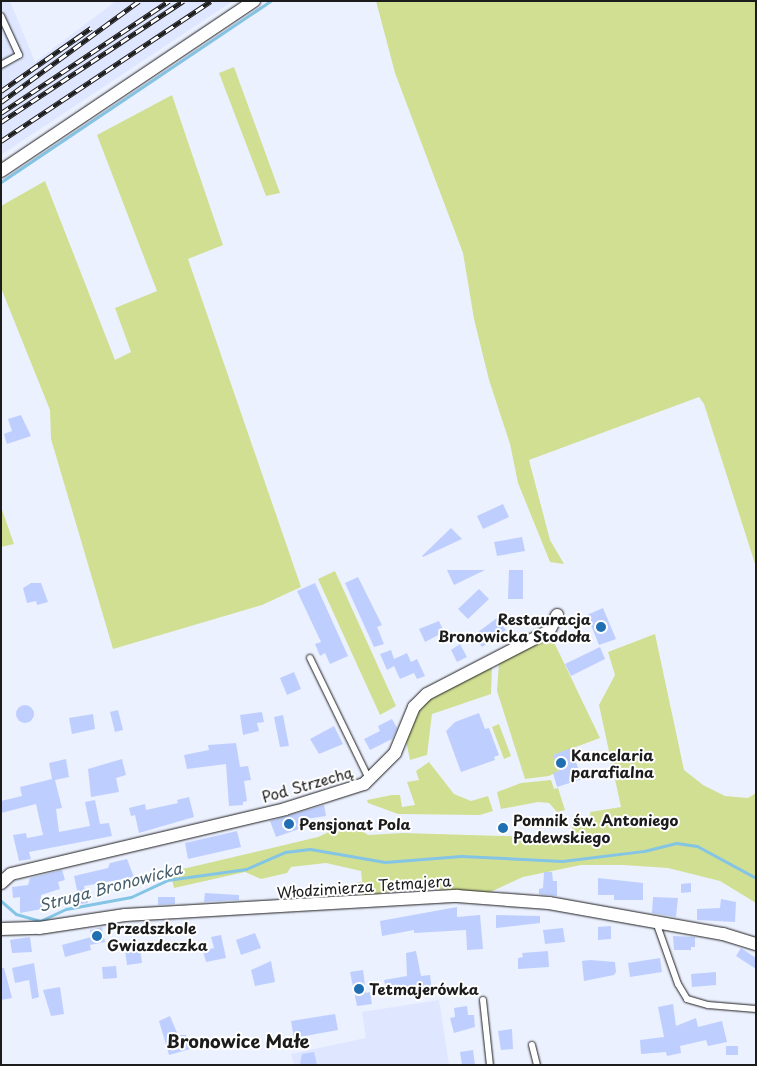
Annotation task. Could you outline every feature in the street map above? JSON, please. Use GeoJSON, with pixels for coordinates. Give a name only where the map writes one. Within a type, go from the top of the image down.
{"type":"FeatureCollection","features":[{"type":"Feature","properties":{"kind":"street"},"geometry":{"type":"LineString","coordinates":[[1,171],[254,1]]}},
{"type":"Feature","properties":{"kind":"street","name":"Pod Strzechą"},"geometry":{"type":"LineString","coordinates":[[1,883],[11,874],[285,808],[364,784],[395,753],[414,707],[427,694],[549,631],[557,615]]}},
{"type":"Feature","properties":{"kind":"street","name":"Włodzimierza Tetmajera"},"geometry":{"type":"LineString","coordinates":[[1,929],[39,928],[125,915],[457,896],[549,903],[723,934],[756,944]]}},
{"type":"Feature","properties":{"kind":"lane"},"geometry":{"type":"LineString","coordinates":[[1,16],[19,55],[1,65]]}},
{"type":"Feature","properties":{"kind":"lane"},"geometry":{"type":"LineString","coordinates":[[310,658],[369,779]]}},
{"type":"Feature","properties":{"kind":"lane"},"geometry":{"type":"LineString","coordinates":[[656,922],[678,984],[687,999],[708,1005],[756,1010]]}},
{"type":"Feature","properties":{"kind":"lane"},"geometry":{"type":"LineString","coordinates":[[483,1000],[490,1065]]}},
{"type":"Feature","properties":{"kind":"lane"},"geometry":{"type":"LineString","coordinates":[[532,1045],[537,1065]]}},
{"type":"Feature","properties":{"kind":"shaded area"},"geometry":{"type":"Polygon","coordinates":[[[1,1],[10,1],[35,62],[116,1],[233,1],[1,155],[1,1]]]}},
{"type":"Feature","properties":{"kind":"shaded area"},"geometry":{"type":"Polygon","coordinates":[[[439,1000],[449,1065],[294,1065],[291,1054],[366,1038],[362,1012],[439,1000]]]}},
{"type":"Feature","properties":{"kind":"green space"},"geometry":{"type":"Polygon","coordinates":[[[376,1],[756,1],[756,567],[704,404],[699,397],[529,460],[550,540],[564,564],[550,562],[518,483],[510,444],[489,380],[474,319],[463,253],[395,73],[376,1]]]}},
{"type":"Feature","properties":{"kind":"green space"},"geometry":{"type":"Polygon","coordinates":[[[234,67],[280,193],[266,196],[219,73],[234,67]]]}},
{"type":"Feature","properties":{"kind":"green space"},"geometry":{"type":"Polygon","coordinates":[[[172,95],[223,245],[188,259],[301,587],[262,605],[113,649],[51,439],[50,410],[1,288],[1,206],[45,181],[115,360],[131,352],[115,308],[157,291],[97,135],[172,95]]]}},
{"type":"Feature","properties":{"kind":"green space"},"geometry":{"type":"Polygon","coordinates":[[[1,507],[14,544],[1,547],[1,507]]]}},
{"type":"Feature","properties":{"kind":"green space"},"geometry":{"type":"Polygon","coordinates":[[[335,571],[396,706],[380,715],[318,579],[335,571]]]}},
{"type":"Feature","properties":{"kind":"green space"},"geometry":{"type":"Polygon","coordinates":[[[655,634],[684,770],[703,785],[725,796],[748,798],[756,793],[756,903],[720,881],[668,868],[623,865],[581,865],[523,877],[488,893],[421,888],[359,896],[357,882],[362,882],[361,871],[326,863],[291,867],[287,873],[261,879],[245,872],[174,888],[170,872],[318,837],[350,822],[368,835],[403,833],[573,838],[572,826],[591,822],[590,812],[621,807],[599,705],[615,675],[608,652],[655,634]]]}},
{"type":"Feature","properties":{"kind":"green space"},"geometry":{"type":"Polygon","coordinates":[[[551,636],[600,738],[554,755],[559,771],[549,776],[525,779],[497,691],[499,662],[551,636]]]}},
{"type":"Feature","properties":{"kind":"green space"},"geometry":{"type":"Polygon","coordinates":[[[492,666],[491,694],[432,714],[427,755],[410,760],[406,741],[417,707],[492,666]]]}},
{"type":"Feature","properties":{"kind":"green space"},"geometry":{"type":"Polygon","coordinates":[[[499,724],[511,756],[504,759],[492,727],[499,724]]]}},
{"type":"Feature","properties":{"kind":"green space"},"geometry":{"type":"Polygon","coordinates":[[[429,762],[454,794],[471,801],[488,796],[493,811],[480,815],[398,814],[368,803],[367,800],[400,795],[402,807],[415,805],[407,782],[419,780],[416,771],[429,762]]]}},
{"type":"Feature","properties":{"kind":"green space"},"geometry":{"type":"Polygon","coordinates":[[[551,780],[554,789],[558,788],[565,810],[557,812],[549,803],[538,802],[501,809],[497,792],[521,783],[551,780]]]}},
{"type":"Feature","properties":{"kind":"building"},"geometry":{"type":"Polygon","coordinates":[[[21,415],[31,436],[7,444],[4,434],[12,431],[8,419],[21,415]]]}},
{"type":"Feature","properties":{"kind":"building"},"geometry":{"type":"Polygon","coordinates":[[[503,504],[509,517],[483,529],[477,516],[503,504]]]}},
{"type":"Feature","properties":{"kind":"building"},"geometry":{"type":"Polygon","coordinates":[[[451,528],[462,539],[422,556],[451,528]]]}},
{"type":"Feature","properties":{"kind":"building"},"geometry":{"type":"Polygon","coordinates":[[[522,537],[525,551],[497,556],[494,542],[522,537]]]}},
{"type":"Feature","properties":{"kind":"building"},"geometry":{"type":"Polygon","coordinates":[[[447,570],[485,570],[454,585],[447,570]]]}},
{"type":"Feature","properties":{"kind":"building"},"geometry":{"type":"Polygon","coordinates":[[[509,570],[523,570],[523,599],[508,599],[509,570]]]}},
{"type":"Feature","properties":{"kind":"building"},"geometry":{"type":"Polygon","coordinates":[[[358,577],[382,625],[377,627],[384,644],[374,647],[345,583],[358,577]]]}},
{"type":"Feature","properties":{"kind":"building"},"geometry":{"type":"Polygon","coordinates":[[[31,583],[41,583],[48,602],[37,605],[36,601],[27,603],[23,588],[31,583]]]}},
{"type":"Feature","properties":{"kind":"building"},"geometry":{"type":"Polygon","coordinates":[[[315,583],[348,656],[330,664],[325,653],[320,656],[315,644],[321,642],[297,591],[315,583]]]}},
{"type":"Feature","properties":{"kind":"building"},"geometry":{"type":"Polygon","coordinates":[[[479,589],[489,599],[468,619],[458,609],[479,589]]]}},
{"type":"Feature","properties":{"kind":"building","name":"Restauracja Bronowicka Stodoła"},"geometry":{"type":"Polygon","coordinates":[[[603,608],[616,639],[599,645],[587,615],[603,608]]]}},
{"type":"Feature","properties":{"kind":"building"},"geometry":{"type":"Polygon","coordinates":[[[497,618],[506,630],[482,647],[474,635],[497,618]]]}},
{"type":"Feature","properties":{"kind":"building"},"geometry":{"type":"Polygon","coordinates":[[[439,621],[444,632],[425,642],[419,629],[439,621]]]}},
{"type":"Feature","properties":{"kind":"building"},"geometry":{"type":"Polygon","coordinates":[[[460,644],[467,657],[457,662],[451,650],[460,644]]]}},
{"type":"Feature","properties":{"kind":"building"},"geometry":{"type":"Polygon","coordinates":[[[600,647],[605,659],[571,676],[565,664],[600,647]]]}},
{"type":"Feature","properties":{"kind":"building"},"geometry":{"type":"Polygon","coordinates":[[[391,650],[394,659],[407,653],[411,662],[417,659],[425,676],[417,679],[414,673],[400,679],[394,666],[387,670],[380,654],[391,650]]]}},
{"type":"Feature","properties":{"kind":"building"},"geometry":{"type":"Polygon","coordinates":[[[294,672],[301,689],[287,695],[280,678],[294,672]]]}},
{"type":"Feature","properties":{"kind":"building"},"geometry":{"type":"Polygon","coordinates":[[[25,705],[31,708],[34,714],[31,720],[25,723],[19,720],[16,714],[19,708],[25,705]]]}},
{"type":"Feature","properties":{"kind":"building"},"geometry":{"type":"Polygon","coordinates":[[[118,710],[123,730],[115,732],[110,712],[118,710]]]}},
{"type":"Feature","properties":{"kind":"building"},"geometry":{"type":"Polygon","coordinates":[[[262,712],[264,722],[257,723],[259,731],[243,735],[240,715],[262,712]]]}},
{"type":"Feature","properties":{"kind":"building"},"geometry":{"type":"Polygon","coordinates":[[[479,713],[485,729],[489,728],[499,755],[494,757],[495,760],[461,772],[446,731],[455,722],[479,713]]]}},
{"type":"Feature","properties":{"kind":"building"},"geometry":{"type":"Polygon","coordinates":[[[93,714],[95,729],[72,734],[69,718],[93,714]]]}},
{"type":"Feature","properties":{"kind":"building"},"geometry":{"type":"Polygon","coordinates":[[[283,715],[289,746],[280,747],[274,717],[283,715]]]}},
{"type":"Feature","properties":{"kind":"building"},"geometry":{"type":"Polygon","coordinates":[[[392,719],[397,728],[392,739],[370,750],[364,739],[380,731],[378,726],[392,719]]]}},
{"type":"Feature","properties":{"kind":"building"},"geometry":{"type":"Polygon","coordinates":[[[334,726],[343,744],[319,754],[310,739],[334,726]]]}},
{"type":"Feature","properties":{"kind":"building"},"geometry":{"type":"Polygon","coordinates":[[[236,743],[240,767],[248,766],[251,780],[244,781],[247,801],[243,802],[243,805],[229,806],[226,764],[187,769],[184,755],[209,750],[208,745],[236,743]]]}},
{"type":"Feature","properties":{"kind":"building"},"geometry":{"type":"Polygon","coordinates":[[[571,748],[582,779],[557,787],[553,773],[559,771],[553,755],[571,748]]]}},
{"type":"Feature","properties":{"kind":"building"},"geometry":{"type":"Polygon","coordinates":[[[66,759],[69,777],[55,780],[62,808],[56,809],[59,832],[90,826],[85,802],[95,800],[100,824],[109,823],[112,836],[29,852],[31,859],[19,861],[13,835],[26,833],[27,838],[43,835],[36,804],[1,813],[1,801],[22,796],[20,787],[52,779],[49,763],[66,759]]]}},
{"type":"Feature","properties":{"kind":"building"},"geometry":{"type":"Polygon","coordinates":[[[122,759],[126,775],[116,778],[119,792],[91,797],[88,769],[122,759]]]}},
{"type":"Feature","properties":{"kind":"building"},"geometry":{"type":"Polygon","coordinates":[[[189,797],[194,817],[139,833],[135,815],[131,816],[129,808],[145,804],[146,810],[178,803],[177,800],[189,797]]]}},
{"type":"Feature","properties":{"kind":"building","name":"Pensjonat Pola"},"geometry":{"type":"Polygon","coordinates":[[[324,805],[326,816],[306,819],[308,826],[276,837],[270,821],[324,805]]]}},
{"type":"Feature","properties":{"kind":"building"},"geometry":{"type":"Polygon","coordinates":[[[237,831],[241,847],[188,859],[185,843],[237,831]]]}},
{"type":"Feature","properties":{"kind":"building"},"geometry":{"type":"Polygon","coordinates":[[[127,859],[134,877],[84,886],[88,903],[80,904],[74,876],[108,868],[110,863],[127,859]]]}},
{"type":"Feature","properties":{"kind":"building"},"geometry":{"type":"Polygon","coordinates":[[[62,870],[65,880],[58,882],[60,889],[41,895],[42,909],[20,913],[20,897],[13,898],[12,887],[28,885],[30,878],[62,870]]]}},
{"type":"Feature","properties":{"kind":"building"},"geometry":{"type":"Polygon","coordinates":[[[544,872],[552,872],[553,881],[557,881],[557,896],[539,894],[539,889],[543,888],[544,872]]]}},
{"type":"Feature","properties":{"kind":"building"},"geometry":{"type":"Polygon","coordinates":[[[598,878],[643,883],[643,900],[614,900],[614,895],[598,895],[598,878]]]}},
{"type":"Feature","properties":{"kind":"building"},"geometry":{"type":"Polygon","coordinates":[[[691,883],[691,892],[681,893],[681,884],[691,883]]]}},
{"type":"Feature","properties":{"kind":"building"},"geometry":{"type":"Polygon","coordinates":[[[205,893],[239,895],[239,900],[204,902],[205,893]]]}},
{"type":"Feature","properties":{"kind":"building"},"geometry":{"type":"Polygon","coordinates":[[[158,897],[175,897],[175,904],[158,905],[158,897]]]}},
{"type":"Feature","properties":{"kind":"building"},"geometry":{"type":"Polygon","coordinates":[[[653,897],[678,898],[676,917],[652,913],[653,897]]]}},
{"type":"Feature","properties":{"kind":"building"},"geometry":{"type":"Polygon","coordinates":[[[721,899],[736,902],[735,922],[697,920],[697,909],[720,908],[721,899]]]}},
{"type":"Feature","properties":{"kind":"building"},"geometry":{"type":"Polygon","coordinates":[[[457,907],[457,917],[480,915],[483,949],[467,950],[466,930],[414,933],[414,930],[382,936],[380,921],[457,907]]]}},
{"type":"Feature","properties":{"kind":"building"},"geometry":{"type":"Polygon","coordinates":[[[496,915],[540,916],[540,923],[496,928],[496,915]]]}},
{"type":"Feature","properties":{"kind":"building"},"geometry":{"type":"Polygon","coordinates":[[[611,926],[611,939],[598,940],[598,927],[611,926]]]}},
{"type":"Feature","properties":{"kind":"building"},"geometry":{"type":"Polygon","coordinates":[[[102,927],[105,942],[90,945],[91,950],[65,957],[62,945],[91,937],[90,930],[102,927]]]}},
{"type":"Feature","properties":{"kind":"building"},"geometry":{"type":"Polygon","coordinates":[[[563,928],[565,942],[545,944],[543,930],[563,928]]]}},
{"type":"Feature","properties":{"kind":"building"},"geometry":{"type":"Polygon","coordinates":[[[255,933],[261,948],[241,955],[236,940],[255,933]]]}},
{"type":"Feature","properties":{"kind":"building"},"geometry":{"type":"Polygon","coordinates":[[[221,935],[226,958],[206,962],[203,951],[214,948],[211,937],[221,935]]]}},
{"type":"Feature","properties":{"kind":"building"},"geometry":{"type":"Polygon","coordinates":[[[673,936],[695,937],[695,947],[691,947],[691,950],[674,950],[673,936]]]}},
{"type":"Feature","properties":{"kind":"building"},"geometry":{"type":"Polygon","coordinates":[[[30,937],[32,952],[12,953],[10,940],[30,937]]]}},
{"type":"Feature","properties":{"kind":"building"},"geometry":{"type":"Polygon","coordinates":[[[140,948],[142,963],[127,965],[125,950],[140,948]]]}},
{"type":"Feature","properties":{"kind":"building"},"geometry":{"type":"Polygon","coordinates":[[[741,948],[756,958],[756,969],[736,956],[741,948]]]}},
{"type":"Feature","properties":{"kind":"building"},"geometry":{"type":"Polygon","coordinates":[[[416,951],[421,976],[430,975],[432,990],[406,993],[405,986],[386,989],[384,980],[407,976],[406,953],[416,951]]]}},
{"type":"Feature","properties":{"kind":"building"},"geometry":{"type":"Polygon","coordinates":[[[548,951],[549,967],[518,969],[518,958],[523,957],[522,953],[548,951]]]}},
{"type":"Feature","properties":{"kind":"building"},"geometry":{"type":"Polygon","coordinates":[[[660,958],[662,972],[630,977],[628,963],[660,958]]]}},
{"type":"Feature","properties":{"kind":"building"},"geometry":{"type":"Polygon","coordinates":[[[271,961],[275,982],[255,986],[251,970],[271,961]]]}},
{"type":"Feature","properties":{"kind":"building"},"geometry":{"type":"Polygon","coordinates":[[[582,961],[615,962],[616,972],[614,975],[584,981],[582,961]]]}},
{"type":"Feature","properties":{"kind":"building"},"geometry":{"type":"Polygon","coordinates":[[[34,963],[39,997],[32,999],[29,980],[15,983],[12,968],[34,963]]]}},
{"type":"Feature","properties":{"kind":"building"},"geometry":{"type":"Polygon","coordinates":[[[116,966],[117,978],[103,979],[102,967],[116,966]]]}},
{"type":"Feature","properties":{"kind":"building"},"geometry":{"type":"Polygon","coordinates":[[[1,968],[4,968],[12,998],[1,1000],[1,968]]]}},
{"type":"Feature","properties":{"kind":"building","name":"Tetmajerówka"},"geometry":{"type":"Polygon","coordinates":[[[363,970],[366,993],[370,992],[372,1004],[357,1006],[350,972],[363,970]]]}},
{"type":"Feature","properties":{"kind":"building"},"geometry":{"type":"Polygon","coordinates":[[[716,972],[716,985],[692,987],[691,974],[716,972]]]}},
{"type":"Feature","properties":{"kind":"building"},"geometry":{"type":"Polygon","coordinates":[[[60,987],[64,1014],[51,1016],[43,990],[60,987]]]}},
{"type":"Feature","properties":{"kind":"building"},"geometry":{"type":"Polygon","coordinates":[[[673,1004],[676,1026],[696,1018],[698,1027],[722,1021],[727,1042],[708,1046],[706,1040],[680,1046],[681,1053],[667,1056],[666,1052],[641,1054],[640,1040],[664,1037],[658,1007],[673,1004]]]}},
{"type":"Feature","properties":{"kind":"building"},"geometry":{"type":"Polygon","coordinates":[[[467,1006],[468,1015],[474,1015],[475,1027],[454,1033],[450,1018],[455,1017],[454,1008],[467,1006]]]}},
{"type":"Feature","properties":{"kind":"building"},"geometry":{"type":"Polygon","coordinates":[[[335,1014],[338,1030],[294,1038],[291,1021],[335,1014]]]}},
{"type":"Feature","properties":{"kind":"building"},"geometry":{"type":"Polygon","coordinates":[[[170,1016],[178,1035],[186,1035],[190,1049],[169,1055],[159,1021],[170,1016]]]}},
{"type":"Feature","properties":{"kind":"building"},"geometry":{"type":"Polygon","coordinates":[[[512,1029],[513,1049],[501,1050],[498,1031],[512,1029]]]}},
{"type":"Feature","properties":{"kind":"building"},"geometry":{"type":"Polygon","coordinates":[[[726,1046],[738,1046],[738,1055],[726,1055],[726,1046]]]}},
{"type":"Feature","properties":{"kind":"building"},"geometry":{"type":"Polygon","coordinates":[[[473,1050],[475,1065],[462,1065],[460,1052],[473,1050]]]}},
{"type":"Feature","properties":{"kind":"building"},"geometry":{"type":"Polygon","coordinates":[[[314,1052],[317,1065],[300,1065],[302,1054],[314,1052]]]}},
{"type":"Feature","properties":{"kind":"waterway"},"geometry":{"type":"LineString","coordinates":[[1,182],[270,1]]}},
{"type":"Feature","properties":{"kind":"waterway","name":"Struga Bronowicka"},"geometry":{"type":"LineString","coordinates":[[1,901],[16,914],[40,921],[66,909],[131,897],[167,880],[246,869],[285,852],[310,849],[385,862],[461,856],[562,861],[644,851],[676,843],[697,846],[756,878]]}},
{"type":"Feature","properties":{"kind":"railway"},"geometry":{"type":"LineString","coordinates":[[1,102],[139,1]]}},
{"type":"Feature","properties":{"kind":"railway"},"geometry":{"type":"LineString","coordinates":[[1,113],[169,1]]}},
{"type":"Feature","properties":{"kind":"railway"},"geometry":{"type":"LineString","coordinates":[[1,122],[183,1]]}},
{"type":"Feature","properties":{"kind":"railway"},"geometry":{"type":"LineString","coordinates":[[1,141],[211,1]]}},
{"type":"Feature","properties":{"kind":"railway"},"geometry":{"type":"LineString","coordinates":[[1,91],[91,28]]}},
{"type":"Feature","properties":{"kind":"place","name":"Restauracja Bronowicka Stodoła"},"geometry":{"type":"Point","coordinates":[601,627]}},
{"type":"Feature","properties":{"kind":"place","name":"Kancelaria parafialna"},"geometry":{"type":"Point","coordinates":[561,763]}},
{"type":"Feature","properties":{"kind":"place","name":"Pensjonat Pola"},"geometry":{"type":"Point","coordinates":[289,824]}},
{"type":"Feature","properties":{"kind":"place","name":"Pomnik św. Antoniego Padewskiego"},"geometry":{"type":"Point","coordinates":[503,828]}},
{"type":"Feature","properties":{"kind":"place","name":"Przedszkole Gwiazdeczka"},"geometry":{"type":"Point","coordinates":[97,936]}},
{"type":"Feature","properties":{"kind":"place","name":"Tetmajerówka"},"geometry":{"type":"Point","coordinates":[359,989]}},
{"type":"Feature","properties":{"kind":"district","name":"Bronowice Małe"},"geometry":{"type":"Point","coordinates":[238,1041]}}]}
